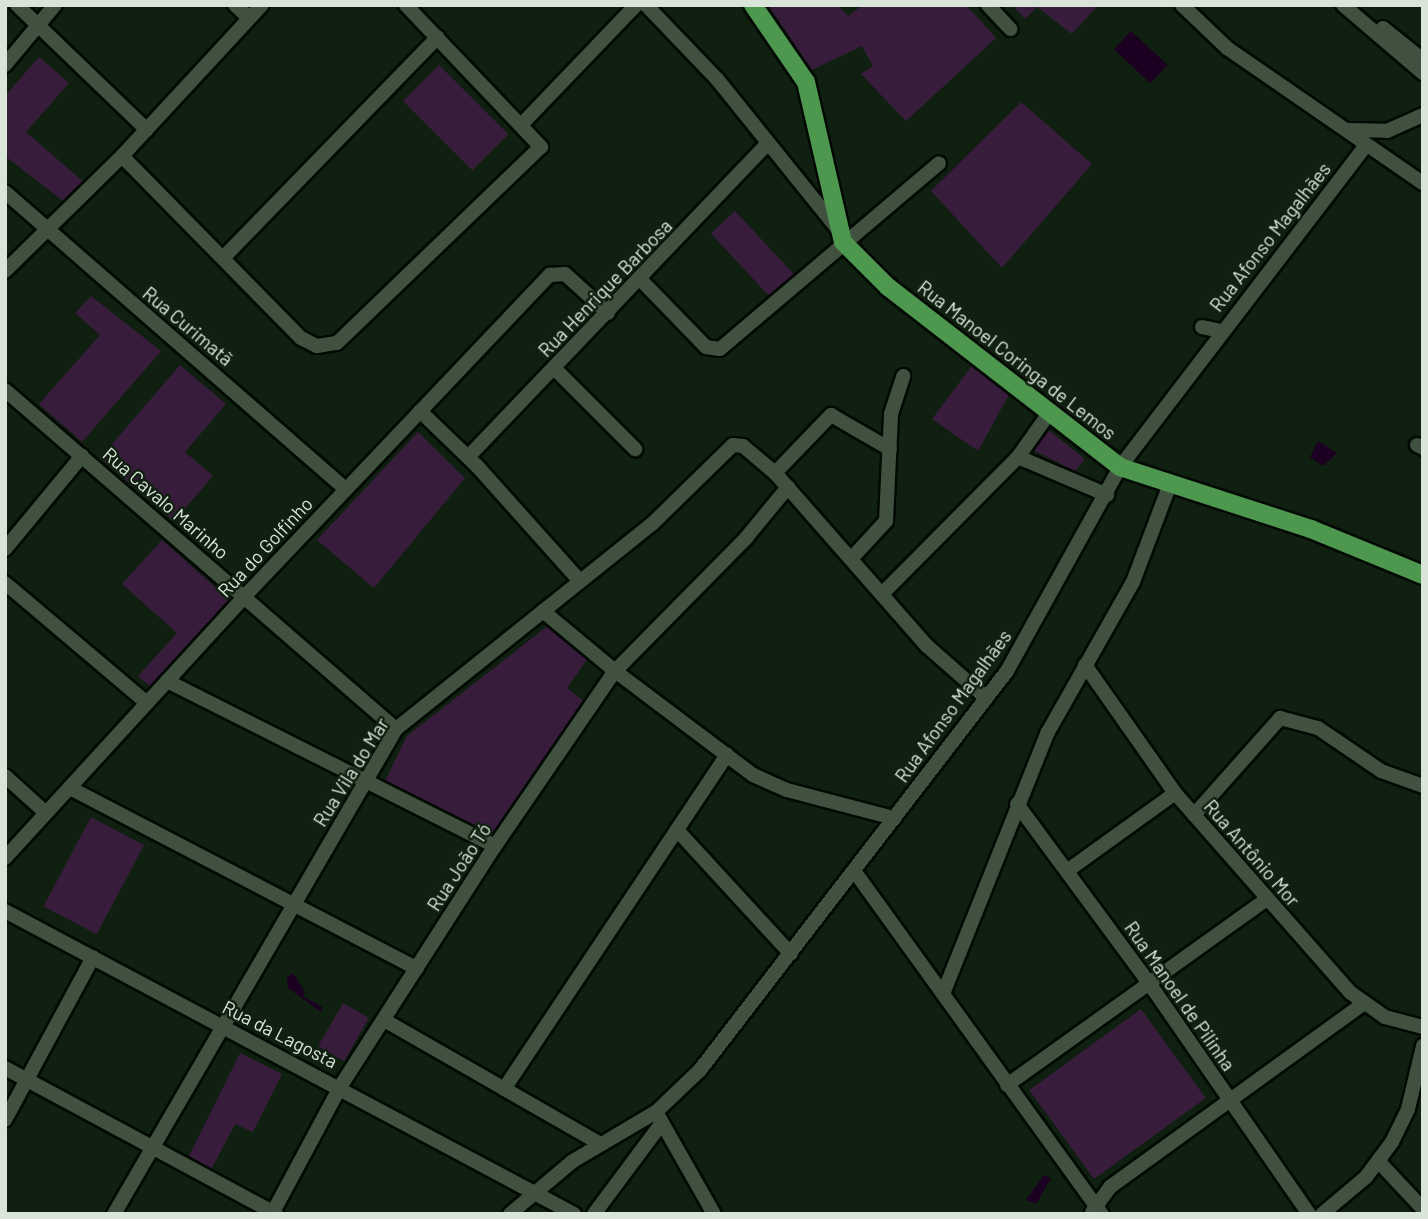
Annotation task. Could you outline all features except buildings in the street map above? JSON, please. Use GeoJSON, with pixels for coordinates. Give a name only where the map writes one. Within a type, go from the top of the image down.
{"type":"FeatureCollection","features":[{"type":"Feature","properties":{"kind":"main road"},"geometry":{"type":"LineString","coordinates":[[752,5],[806,82],[842,238]]}},
{"type":"Feature","properties":{"kind":"main road","name":"Rua Manoel Coringa de Lemos"},"geometry":{"type":"LineString","coordinates":[[842,238],[888,287],[1120,467],[1311,529],[1423,575]]}},
{"type":"Feature","properties":{"kind":"street"},"geometry":{"type":"LineString","coordinates":[[18,5],[147,130]]}},
{"type":"Feature","properties":{"kind":"street"},"geometry":{"type":"LineString","coordinates":[[5,65],[55,5]]}},
{"type":"Feature","properties":{"kind":"street"},"geometry":{"type":"LineString","coordinates":[[235,5],[249,18]]}},
{"type":"Feature","properties":{"kind":"street"},"geometry":{"type":"LineString","coordinates":[[5,271],[122,156],[262,5]]}},
{"type":"Feature","properties":{"kind":"street"},"geometry":{"type":"LineString","coordinates":[[122,156],[301,338],[327,347],[337,343],[538,153],[540,144],[406,5]]}},
{"type":"Feature","properties":{"kind":"street"},"geometry":{"type":"LineString","coordinates":[[522,124],[636,5]]}},
{"type":"Feature","properties":{"kind":"street"},"geometry":{"type":"LineString","coordinates":[[646,5],[717,79],[842,238]]}},
{"type":"Feature","properties":{"kind":"street"},"geometry":{"type":"LineString","coordinates":[[988,5],[1010,29]]}},
{"type":"Feature","properties":{"kind":"street"},"geometry":{"type":"LineString","coordinates":[[1182,5],[1227,48],[1423,183]]}},
{"type":"Feature","properties":{"kind":"street"},"geometry":{"type":"LineString","coordinates":[[1343,5],[1423,73]]}},
{"type":"Feature","properties":{"kind":"street"},"geometry":{"type":"LineString","coordinates":[[1354,5],[1423,60]]}},
{"type":"Feature","properties":{"kind":"street"},"geometry":{"type":"LineString","coordinates":[[223,258],[438,37]]}},
{"type":"Feature","properties":{"kind":"street"},"geometry":{"type":"LineString","coordinates":[[1344,130],[1387,131],[1423,115]]}},
{"type":"Feature","properties":{"kind":"street","name":"Rua Henrique Barbosa"},"geometry":{"type":"LineString","coordinates":[[468,457],[768,143]]}},
{"type":"Feature","properties":{"kind":"street","name":"Rua Afonso Magalhães"},"geometry":{"type":"LineString","coordinates":[[594,1214],[658,1118],[700,1070],[855,872],[1016,658],[1120,467],[1221,331],[1366,145]]}},
{"type":"Feature","properties":{"kind":"street"},"geometry":{"type":"LineString","coordinates":[[640,279],[706,347],[715,349],[842,238],[939,163]]}},
{"type":"Feature","properties":{"kind":"street","name":"Rua Curimatã"},"geometry":{"type":"LineString","coordinates":[[5,192],[345,489]]}},
{"type":"Feature","properties":{"kind":"street","name":"Rua do Golfinho"},"geometry":{"type":"LineString","coordinates":[[5,858],[243,598],[550,275],[562,273],[608,313]]}},
{"type":"Feature","properties":{"kind":"street"},"geometry":{"type":"LineString","coordinates":[[1202,327],[1221,331]]}},
{"type":"Feature","properties":{"kind":"street"},"geometry":{"type":"LineString","coordinates":[[554,368],[635,449]]}},
{"type":"Feature","properties":{"kind":"street"},"geometry":{"type":"LineString","coordinates":[[851,559],[885,525],[893,397],[903,376]]}},
{"type":"Feature","properties":{"kind":"street","name":"Rua Cavalo Marinho"},"geometry":{"type":"LineString","coordinates":[[5,390],[396,729]]}},
{"type":"Feature","properties":{"kind":"street"},"geometry":{"type":"LineString","coordinates":[[420,411],[468,457],[579,580]]}},
{"type":"Feature","properties":{"kind":"street"},"geometry":{"type":"LineString","coordinates":[[882,594],[1018,457],[1050,412]]}},
{"type":"Feature","properties":{"kind":"street"},"geometry":{"type":"LineString","coordinates":[[890,449],[831,415],[823,419],[775,473],[927,646],[986,698]]}},
{"type":"Feature","properties":{"kind":"street","name":"Rua Vila do Mar"},"geometry":{"type":"LineString","coordinates":[[114,1214],[396,729],[652,524],[733,445],[743,446],[775,473]]}},
{"type":"Feature","properties":{"kind":"street"},"geometry":{"type":"LineString","coordinates":[[5,550],[82,456]]}},
{"type":"Feature","properties":{"kind":"street"},"geometry":{"type":"LineString","coordinates":[[1018,457],[1107,495]]}},
{"type":"Feature","properties":{"kind":"street"},"geometry":{"type":"LineString","coordinates":[[943,994],[1017,804],[1085,665],[1133,582],[1170,484]]}},
{"type":"Feature","properties":{"kind":"street","name":"Rua João Tó"},"geometry":{"type":"LineString","coordinates":[[274,1213],[340,1087],[495,846],[615,671],[746,538],[788,487]]}},
{"type":"Feature","properties":{"kind":"street"},"geometry":{"type":"LineString","coordinates":[[5,583],[147,703]]}},
{"type":"Feature","properties":{"kind":"street"},"geometry":{"type":"LineString","coordinates":[[543,611],[615,671],[753,775],[777,786],[894,818]]}},
{"type":"Feature","properties":{"kind":"street","name":"Rua Antônio Mor"},"geometry":{"type":"LineString","coordinates":[[1085,665],[1175,793],[1265,900],[1363,1004],[1385,1017],[1423,1027]]}},
{"type":"Feature","properties":{"kind":"street"},"geometry":{"type":"LineString","coordinates":[[167,681],[495,846]]}},
{"type":"Feature","properties":{"kind":"street"},"geometry":{"type":"LineString","coordinates":[[1194,815],[1280,718],[1318,728],[1381,771],[1423,786]]}},
{"type":"Feature","properties":{"kind":"street"},"geometry":{"type":"LineString","coordinates":[[504,1089],[727,754]]}},
{"type":"Feature","properties":{"kind":"street"},"geometry":{"type":"LineString","coordinates":[[5,776],[46,813]]}},
{"type":"Feature","properties":{"kind":"street"},"geometry":{"type":"LineString","coordinates":[[70,788],[417,969]]}},
{"type":"Feature","properties":{"kind":"street"},"geometry":{"type":"LineString","coordinates":[[1067,871],[1175,793]]}},
{"type":"Feature","properties":{"kind":"street","name":"Rua Manoel de Pilinha"},"geometry":{"type":"LineString","coordinates":[[1017,804],[1149,983],[1309,1214]]}},
{"type":"Feature","properties":{"kind":"street"},"geometry":{"type":"LineString","coordinates":[[677,830],[791,954]]}},
{"type":"Feature","properties":{"kind":"street"},"geometry":{"type":"LineString","coordinates":[[855,872],[1096,1211],[1110,1187],[1363,1004]]}},
{"type":"Feature","properties":{"kind":"street"},"geometry":{"type":"LineString","coordinates":[[1007,1085],[1265,900]]}},
{"type":"Feature","properties":{"kind":"street","name":"Rua da Lagosta"},"geometry":{"type":"LineString","coordinates":[[5,911],[538,1191],[575,1214]]}},
{"type":"Feature","properties":{"kind":"street"},"geometry":{"type":"LineString","coordinates":[[5,1120],[93,957]]}},
{"type":"Feature","properties":{"kind":"street"},"geometry":{"type":"LineString","coordinates":[[384,1020],[599,1143]]}},
{"type":"Feature","properties":{"kind":"street"},"geometry":{"type":"LineString","coordinates":[[1322,1214],[1380,1162],[1408,1109],[1423,1046]]}},
{"type":"Feature","properties":{"kind":"street"},"geometry":{"type":"LineString","coordinates":[[5,1068],[274,1213]]}},
{"type":"Feature","properties":{"kind":"street"},"geometry":{"type":"LineString","coordinates":[[658,1118],[714,1214]]}},
{"type":"Feature","properties":{"kind":"street","name":"Rua Afonso Magalhães"},"geometry":{"type":"LineString","coordinates":[[510,1214],[599,1143],[658,1118]]}},
{"type":"Feature","properties":{"kind":"street"},"geometry":{"type":"LineString","coordinates":[[1380,1162],[1423,1209]]}},
{"type":"Feature","properties":{"kind":"shaded area"},"geometry":{"type":"Polygon","coordinates":[[[768,5],[838,5],[848,16],[863,5],[966,5],[996,38],[906,121],[861,74],[873,66],[862,46],[812,70],[768,5]]]}},
{"type":"Feature","properties":{"kind":"shaded area"},"geometry":{"type":"Polygon","coordinates":[[[1012,5],[1098,5],[1072,34],[1037,7],[1025,19],[1012,5]]]}},
{"type":"Feature","properties":{"kind":"shaded area"},"geometry":{"type":"Polygon","coordinates":[[[1131,31],[1168,65],[1151,83],[1114,49],[1131,31]]]}},
{"type":"Feature","properties":{"kind":"shaded area"},"geometry":{"type":"Polygon","coordinates":[[[39,57],[69,83],[26,132],[85,183],[67,204],[5,156],[5,96],[39,57]]]}},
{"type":"Feature","properties":{"kind":"shaded area"},"geometry":{"type":"Polygon","coordinates":[[[439,65],[508,134],[472,170],[403,101],[439,65]]]}},
{"type":"Feature","properties":{"kind":"shaded area"},"geometry":{"type":"Polygon","coordinates":[[[1021,102],[1092,164],[1002,268],[931,191],[1021,102]]]}},
{"type":"Feature","properties":{"kind":"shaded area"},"geometry":{"type":"Polygon","coordinates":[[[735,211],[797,278],[773,300],[711,234],[735,211]]]}},
{"type":"Feature","properties":{"kind":"shaded area"},"geometry":{"type":"Polygon","coordinates":[[[91,296],[161,351],[82,442],[39,404],[100,335],[75,313],[91,296]]]}},
{"type":"Feature","properties":{"kind":"shaded area"},"geometry":{"type":"Polygon","coordinates":[[[974,363],[1011,391],[978,451],[932,419],[974,363]]]}},
{"type":"Feature","properties":{"kind":"shaded area"},"geometry":{"type":"Polygon","coordinates":[[[180,365],[226,404],[185,452],[213,476],[174,521],[100,458],[180,365]]]}},
{"type":"Feature","properties":{"kind":"shaded area"},"geometry":{"type":"Polygon","coordinates":[[[1047,429],[1085,459],[1075,471],[1033,450],[1047,429]]]}},
{"type":"Feature","properties":{"kind":"shaded area"},"geometry":{"type":"Polygon","coordinates":[[[418,432],[465,478],[374,588],[317,540],[418,432]]]}},
{"type":"Feature","properties":{"kind":"shaded area"},"geometry":{"type":"Polygon","coordinates":[[[1318,441],[1337,453],[1323,466],[1310,457],[1318,441]]]}},
{"type":"Feature","properties":{"kind":"shaded area"},"geometry":{"type":"Polygon","coordinates":[[[162,540],[233,603],[154,690],[138,676],[177,633],[122,584],[162,540]]]}},
{"type":"Feature","properties":{"kind":"shaded area"},"geometry":{"type":"Polygon","coordinates":[[[549,625],[591,654],[567,688],[589,705],[494,838],[385,781],[407,736],[549,625]]]}},
{"type":"Feature","properties":{"kind":"shaded area"},"geometry":{"type":"Polygon","coordinates":[[[91,817],[144,845],[97,934],[44,906],[91,817]]]}},
{"type":"Feature","properties":{"kind":"shaded area"},"geometry":{"type":"Polygon","coordinates":[[[293,973],[305,992],[303,996],[322,1007],[321,1012],[288,988],[287,978],[293,973]]]}},
{"type":"Feature","properties":{"kind":"shaded area"},"geometry":{"type":"Polygon","coordinates":[[[343,1003],[369,1018],[344,1061],[318,1046],[343,1003]]]}},
{"type":"Feature","properties":{"kind":"shaded area"},"geometry":{"type":"Polygon","coordinates":[[[1141,1009],[1206,1098],[1094,1179],[1029,1090],[1141,1009]]]}},
{"type":"Feature","properties":{"kind":"shaded area"},"geometry":{"type":"Polygon","coordinates":[[[240,1053],[282,1074],[253,1132],[235,1124],[209,1174],[186,1162],[240,1053]]]}},
{"type":"Feature","properties":{"kind":"shaded area"},"geometry":{"type":"Polygon","coordinates":[[[1044,1175],[1051,1178],[1036,1204],[1026,1200],[1044,1175]]]}}]}
